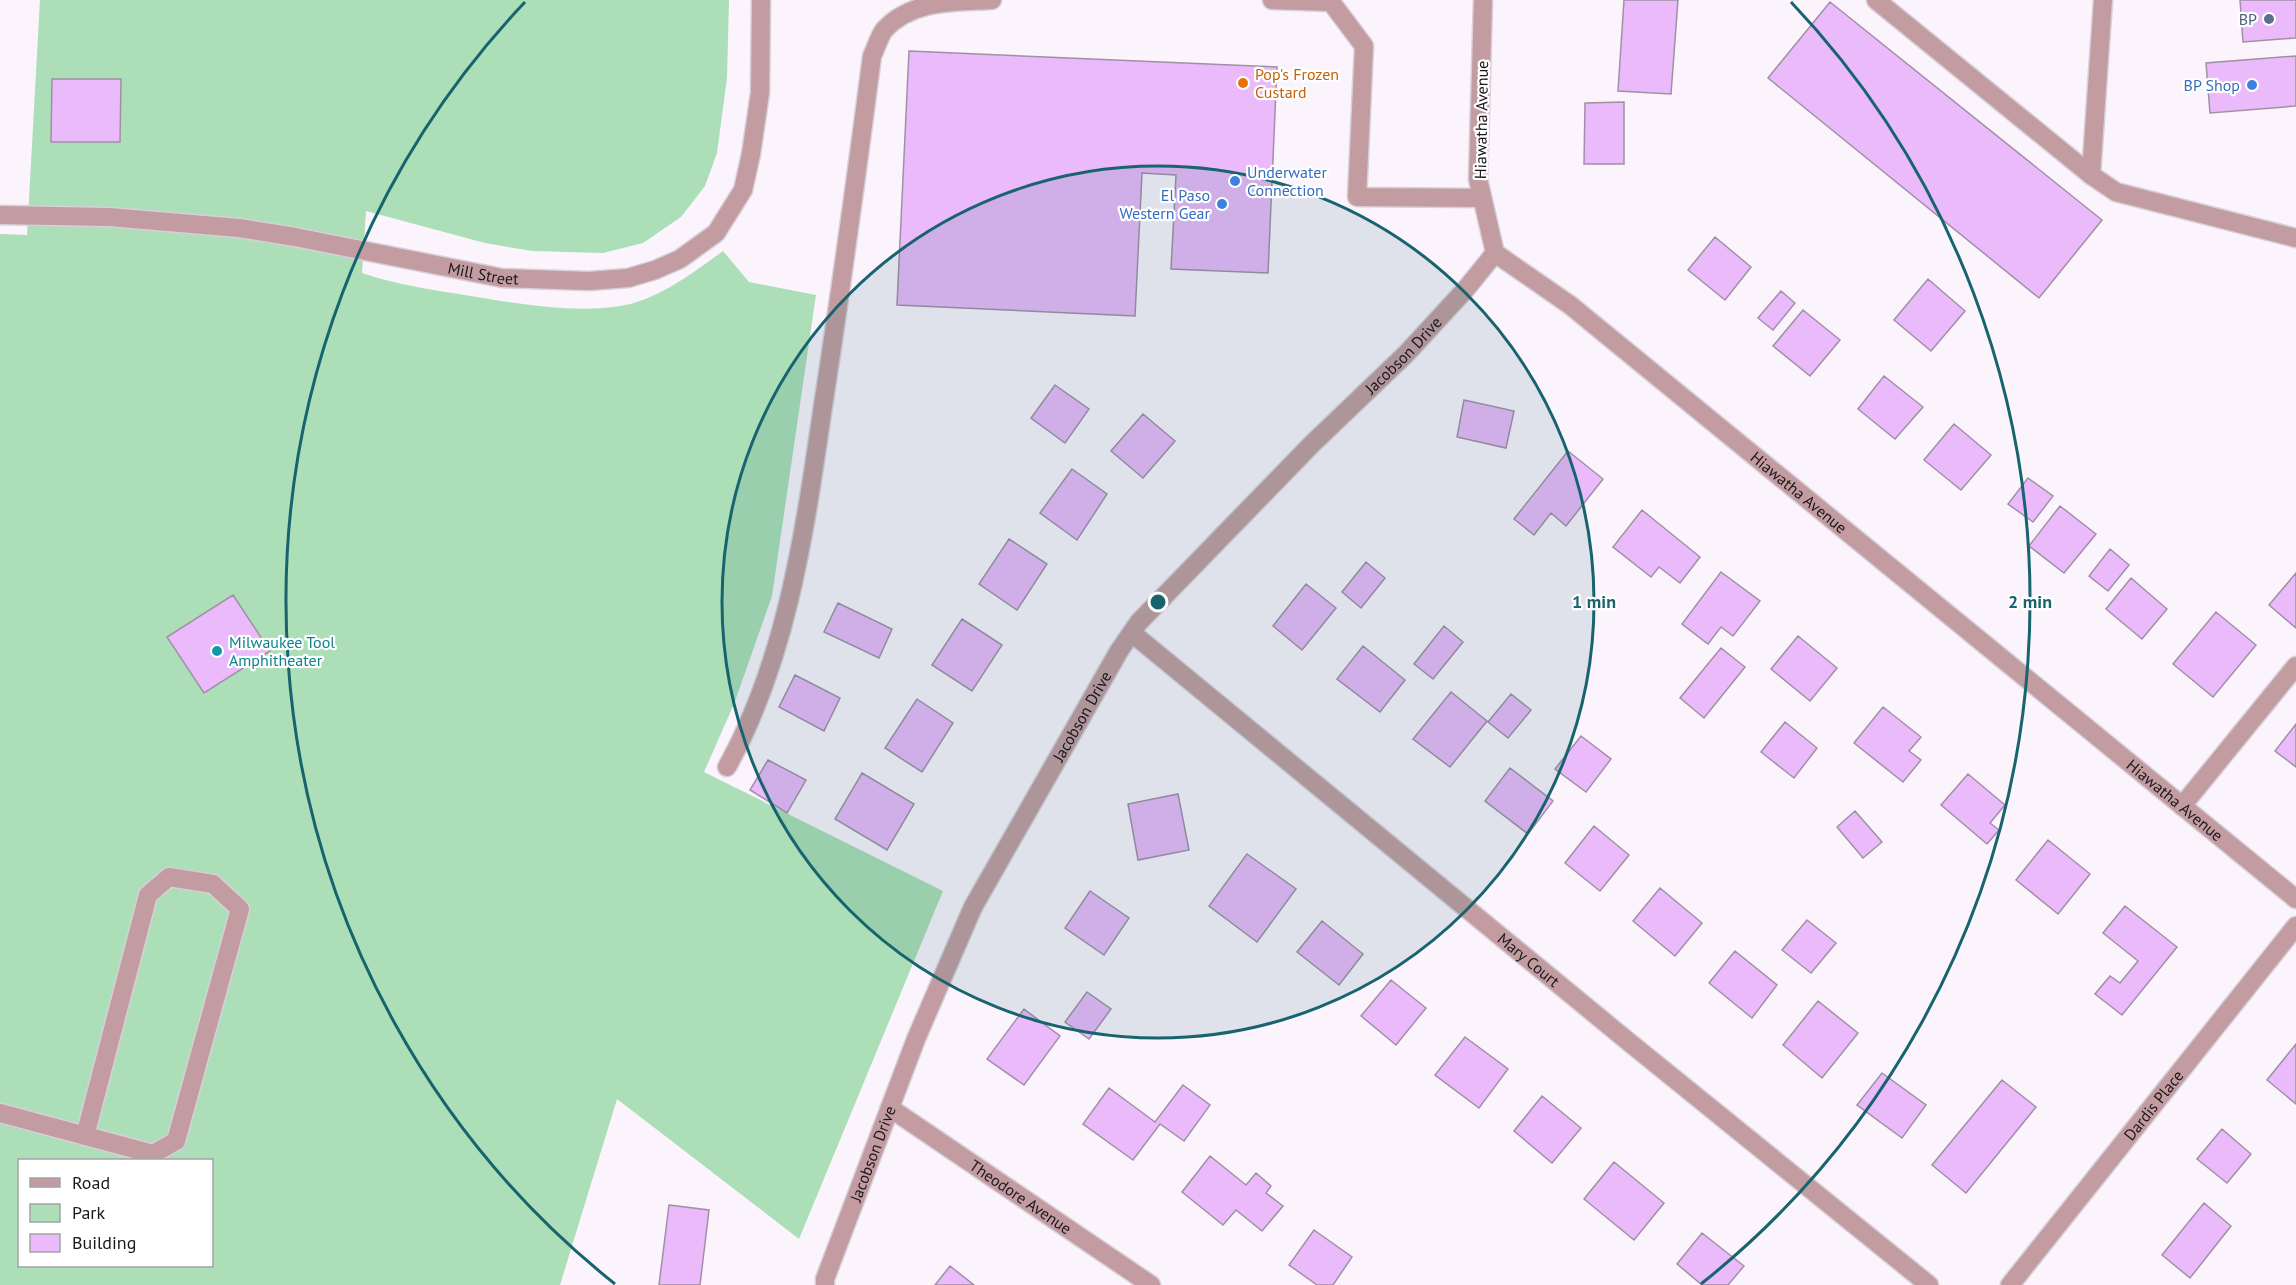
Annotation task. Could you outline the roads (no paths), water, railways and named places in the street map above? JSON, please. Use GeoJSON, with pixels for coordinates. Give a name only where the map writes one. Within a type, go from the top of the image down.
{"type":"FeatureCollection","features":[{"type":"Feature","properties":{"kind":"street","name":"Mill Street"},"geometry":{"type":"LineString","coordinates":[[0,215],[109,217],[239,228],[302,238],[502,278],[589,281],[628,278],[680,260],[716,233],[743,190],[760,93],[761,0]]}},
{"type":"Feature","properties":{"kind":"street"},"geometry":{"type":"LineString","coordinates":[[727,767],[744,737],[758,703],[791,596],[812,483],[850,233],[872,56],[883,32],[902,13],[931,3],[992,0]]}},
{"type":"Feature","properties":{"kind":"street"},"geometry":{"type":"LineString","coordinates":[[1272,0],[1331,2],[1364,46],[1357,197],[1482,198]]}},
{"type":"Feature","properties":{"kind":"street","name":"Hiawatha Avenue"},"geometry":{"type":"LineString","coordinates":[[1483,0],[1479,179],[1495,253],[1570,305],[2296,899]]}},
{"type":"Feature","properties":{"kind":"street"},"geometry":{"type":"LineString","coordinates":[[1876,0],[2091,175],[2116,192],[2296,238]]}},
{"type":"Feature","properties":{"kind":"street"},"geometry":{"type":"LineString","coordinates":[[2091,175],[2103,0]]}},
{"type":"Feature","properties":{"kind":"street","name":"Jacobson Drive"},"geometry":{"type":"LineString","coordinates":[[825,1285],[825,1279],[916,1039],[973,907],[1119,651],[1139,622],[1311,444],[1406,354],[1465,290],[1495,253]]}},
{"type":"Feature","properties":{"kind":"street","name":"Mary Court"},"geometry":{"type":"LineString","coordinates":[[1132,633],[1929,1285]]}},
{"type":"Feature","properties":{"kind":"street"},"geometry":{"type":"LineString","coordinates":[[2182,806],[2296,666]]}},
{"type":"Feature","properties":{"kind":"street"},"geometry":{"type":"LineString","coordinates":[[0,1113],[85,1136],[153,1154],[176,1141],[240,909],[213,884],[169,877],[148,895],[85,1136]]}},
{"type":"Feature","properties":{"kind":"street","name":"Dardis Place"},"geometry":{"type":"LineString","coordinates":[[2010,1285],[2296,927]]}},
{"type":"Feature","properties":{"kind":"street","name":"Theodore Avenue"},"geometry":{"type":"LineString","coordinates":[[890,1108],[1150,1285]]}},
{"type":"Feature","properties":{"kind":"place","name":"BP"},"geometry":{"type":"Point","coordinates":[2269,19]}},
{"type":"Feature","properties":{"kind":"place","name":"Pop's Frozen Custard"},"geometry":{"type":"Point","coordinates":[1243,83]}},
{"type":"Feature","properties":{"kind":"place","name":"BP Shop"},"geometry":{"type":"Point","coordinates":[2252,85]}},
{"type":"Feature","properties":{"kind":"place","name":"Underwater Connection"},"geometry":{"type":"Point","coordinates":[1235,181]}},
{"type":"Feature","properties":{"kind":"place","name":"El Paso Western Gear"},"geometry":{"type":"Point","coordinates":[1222,204]}},
{"type":"Feature","properties":{"kind":"place","name":"Milwaukee Tool Amphitheater"},"geometry":{"type":"Point","coordinates":[217,651]}}]}
